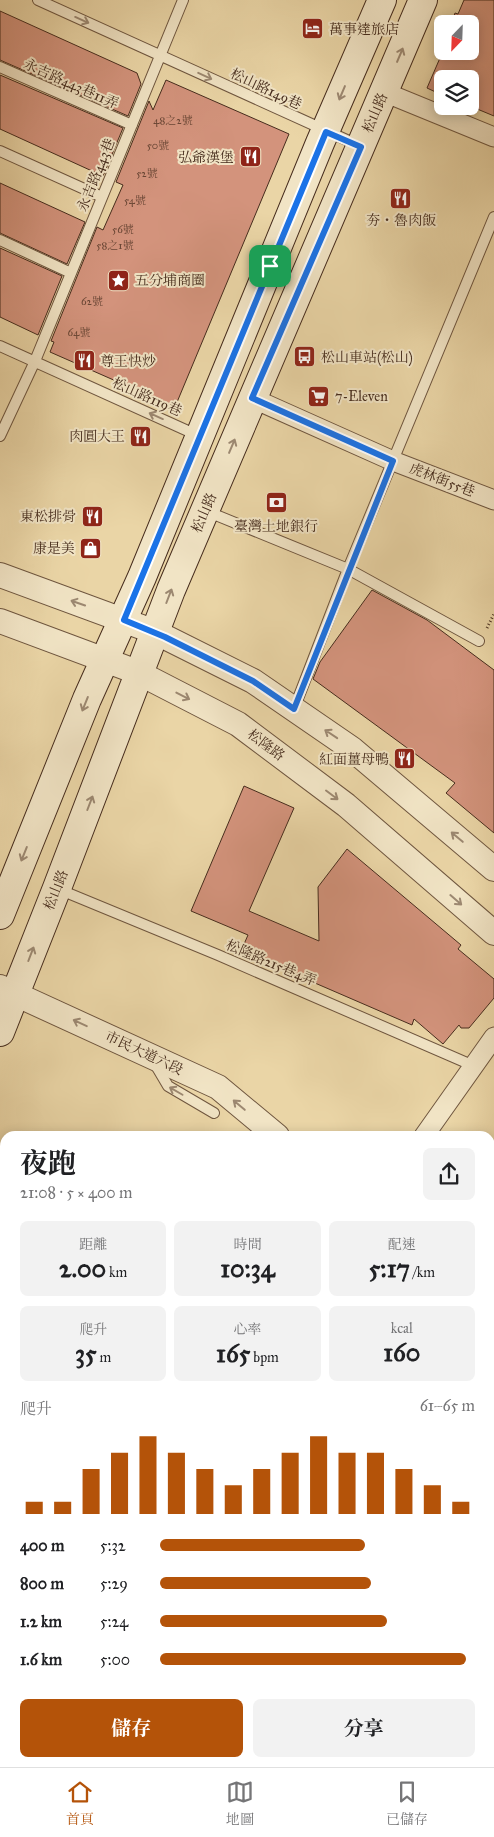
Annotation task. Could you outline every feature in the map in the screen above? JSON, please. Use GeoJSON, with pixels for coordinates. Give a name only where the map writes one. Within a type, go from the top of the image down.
{"type":"FeatureCollection","features":[{"type":"Feature","properties":{"kind":"main road"},"geometry":{"type":"LineString","coordinates":[[0,915],[87,699],[124,620],[382,0]]}},
{"type":"Feature","properties":{"kind":"main road","name":"松山路"},"geometry":{"type":"LineString","coordinates":[[0,1032],[8,990],[57,888],[139,674],[205,510],[423,0]]}},
{"type":"Feature","properties":{"kind":"street"},"geometry":{"type":"LineString","coordinates":[[384,92],[494,137]]}},
{"type":"Feature","properties":{"kind":"street","name":"虎林街55巷"},"geometry":{"type":"LineString","coordinates":[[252,398],[393,461],[494,500]]}},
{"type":"Feature","properties":{"kind":"street"},"geometry":{"type":"LineString","coordinates":[[0,575],[156,632],[253,681],[352,749],[494,869]]}},
{"type":"Feature","properties":{"kind":"street","name":"松隆路"},"geometry":{"type":"LineString","coordinates":[[0,621],[105,659],[238,724],[346,806],[494,932]]}},
{"type":"Feature","properties":{"kind":"street","name":"市民大道六段"},"geometry":{"type":"LineString","coordinates":[[8,990],[218,1088],[271,1131]]}},
{"type":"Feature","properties":{"kind":"street"},"geometry":{"type":"LineString","coordinates":[[428,1131],[494,1037]]}},
{"type":"Feature","properties":{"kind":"lane","name":"松山路149巷"},"geometry":{"type":"LineString","coordinates":[[38,0],[361,147]]}},
{"type":"Feature","properties":{"kind":"lane","name":"永吉路443巷"},"geometry":{"type":"LineString","coordinates":[[0,436],[35,361],[183,0]]}},
{"type":"Feature","properties":{"kind":"lane","name":"永吉路443巷11弄"},"geometry":{"type":"LineString","coordinates":[[0,67],[132,125]]}},
{"type":"Feature","properties":{"kind":"lane"},"geometry":{"type":"LineString","coordinates":[[0,151],[102,197]]}},
{"type":"Feature","properties":{"kind":"lane"},"geometry":{"type":"LineString","coordinates":[[294,709],[348,569],[494,218]]}},
{"type":"Feature","properties":{"kind":"lane"},"geometry":{"type":"LineString","coordinates":[[0,240],[71,273]]}},
{"type":"Feature","properties":{"kind":"lane","name":"松山路119巷"},"geometry":{"type":"LineString","coordinates":[[0,346],[200,437]]}},
{"type":"Feature","properties":{"kind":"lane"},"geometry":{"type":"LineString","coordinates":[[205,510],[348,569],[479,641]]}},
{"type":"Feature","properties":{"kind":"lane","name":"松隆路215巷4弄"},"geometry":{"type":"LineString","coordinates":[[57,888],[474,1066]]}},
{"type":"Feature","properties":{"kind":"lane"},"geometry":{"type":"LineString","coordinates":[[152,1057],[168,1086],[214,1113]]}},
{"type":"Feature","properties":{"kind":"building"},"geometry":{"type":"Polygon","coordinates":[[[464,0],[494,0],[494,116],[479,110],[479,70],[435,70],[439,60],[479,60],[479,15],[454,15],[455,13],[458,14],[464,0]]]}},
{"type":"Feature","properties":{"kind":"building"},"geometry":{"type":"Polygon","coordinates":[[[0,11],[137,73],[141,84],[128,116],[0,60],[0,11]]]}},
{"type":"Feature","properties":{"kind":"building"},"geometry":{"type":"Polygon","coordinates":[[[434,72],[434,91],[427,88],[434,72]]]}},
{"type":"Feature","properties":{"kind":"building"},"geometry":{"type":"Polygon","coordinates":[[[0,75],[123,128],[103,176],[0,129],[0,75]]]}},
{"type":"Feature","properties":{"kind":"building"},"geometry":{"type":"Polygon","coordinates":[[[166,80],[289,134],[175,407],[50,352],[54,342],[51,341],[97,227],[103,230],[123,185],[116,182],[149,101],[153,110],[166,80]]]}},
{"type":"Feature","properties":{"kind":"building"},"geometry":{"type":"Polygon","coordinates":[[[0,183],[85,222],[67,264],[0,233],[0,183]]]}},
{"type":"Feature","properties":{"kind":"building"},"geometry":{"type":"Polygon","coordinates":[[[0,248],[62,276],[38,335],[0,317],[0,248]]]}},
{"type":"Feature","properties":{"kind":"building"},"geometry":{"type":"Polygon","coordinates":[[[372,590],[427,620],[494,670],[494,833],[446,793],[455,783],[313,679],[320,662],[372,590]]]}},
{"type":"Feature","properties":{"kind":"building"},"geometry":{"type":"Polygon","coordinates":[[[244,786],[294,808],[249,911],[319,941],[318,887],[347,849],[461,945],[458,949],[494,979],[494,998],[469,1028],[461,1028],[459,1025],[443,1044],[414,1019],[412,1025],[241,951],[248,935],[191,911],[244,786]]]}},
{"type":"Feature","properties":{"kind":"place","name":"萬事達旅店"},"geometry":{"type":"Point","coordinates":[313,29]}},
{"type":"Feature","properties":{"kind":"place","name":"弘爺漢堡"},"geometry":{"type":"Point","coordinates":[250,157]}},
{"type":"Feature","properties":{"kind":"place","name":"夯・魯肉飯"},"geometry":{"type":"Point","coordinates":[401,198]}},
{"type":"Feature","properties":{"kind":"place","name":"五分埔商圈"},"geometry":{"type":"Point","coordinates":[119,280]}},
{"type":"Feature","properties":{"kind":"place","name":"松山車站(松山)"},"geometry":{"type":"Point","coordinates":[305,357]}},
{"type":"Feature","properties":{"kind":"place","name":"尊王快炒"},"geometry":{"type":"Point","coordinates":[84,361]}},
{"type":"Feature","properties":{"kind":"place","name":"7-Eleven"},"geometry":{"type":"Point","coordinates":[319,396]}},
{"type":"Feature","properties":{"kind":"place","name":"肉圓大王"},"geometry":{"type":"Point","coordinates":[141,436]}},
{"type":"Feature","properties":{"kind":"place","name":"臺灣土地銀行"},"geometry":{"type":"Point","coordinates":[276,503]}},
{"type":"Feature","properties":{"kind":"place","name":"東松排骨"},"geometry":{"type":"Point","coordinates":[92,516]}},
{"type":"Feature","properties":{"kind":"place","name":"康是美"},"geometry":{"type":"Point","coordinates":[91,548]}},
{"type":"Feature","properties":{"kind":"place","name":"紅面薑母鴨"},"geometry":{"type":"Point","coordinates":[405,759]}},
{"type":"Feature","properties":{"kind":"route"},"geometry":{"type":"LineString","coordinates":[[326,132],[361,147],[252,398],[393,461],[348,569],[294,709],[253,681],[156,632],[124,620],[270,266],[326,132]]}}]}
